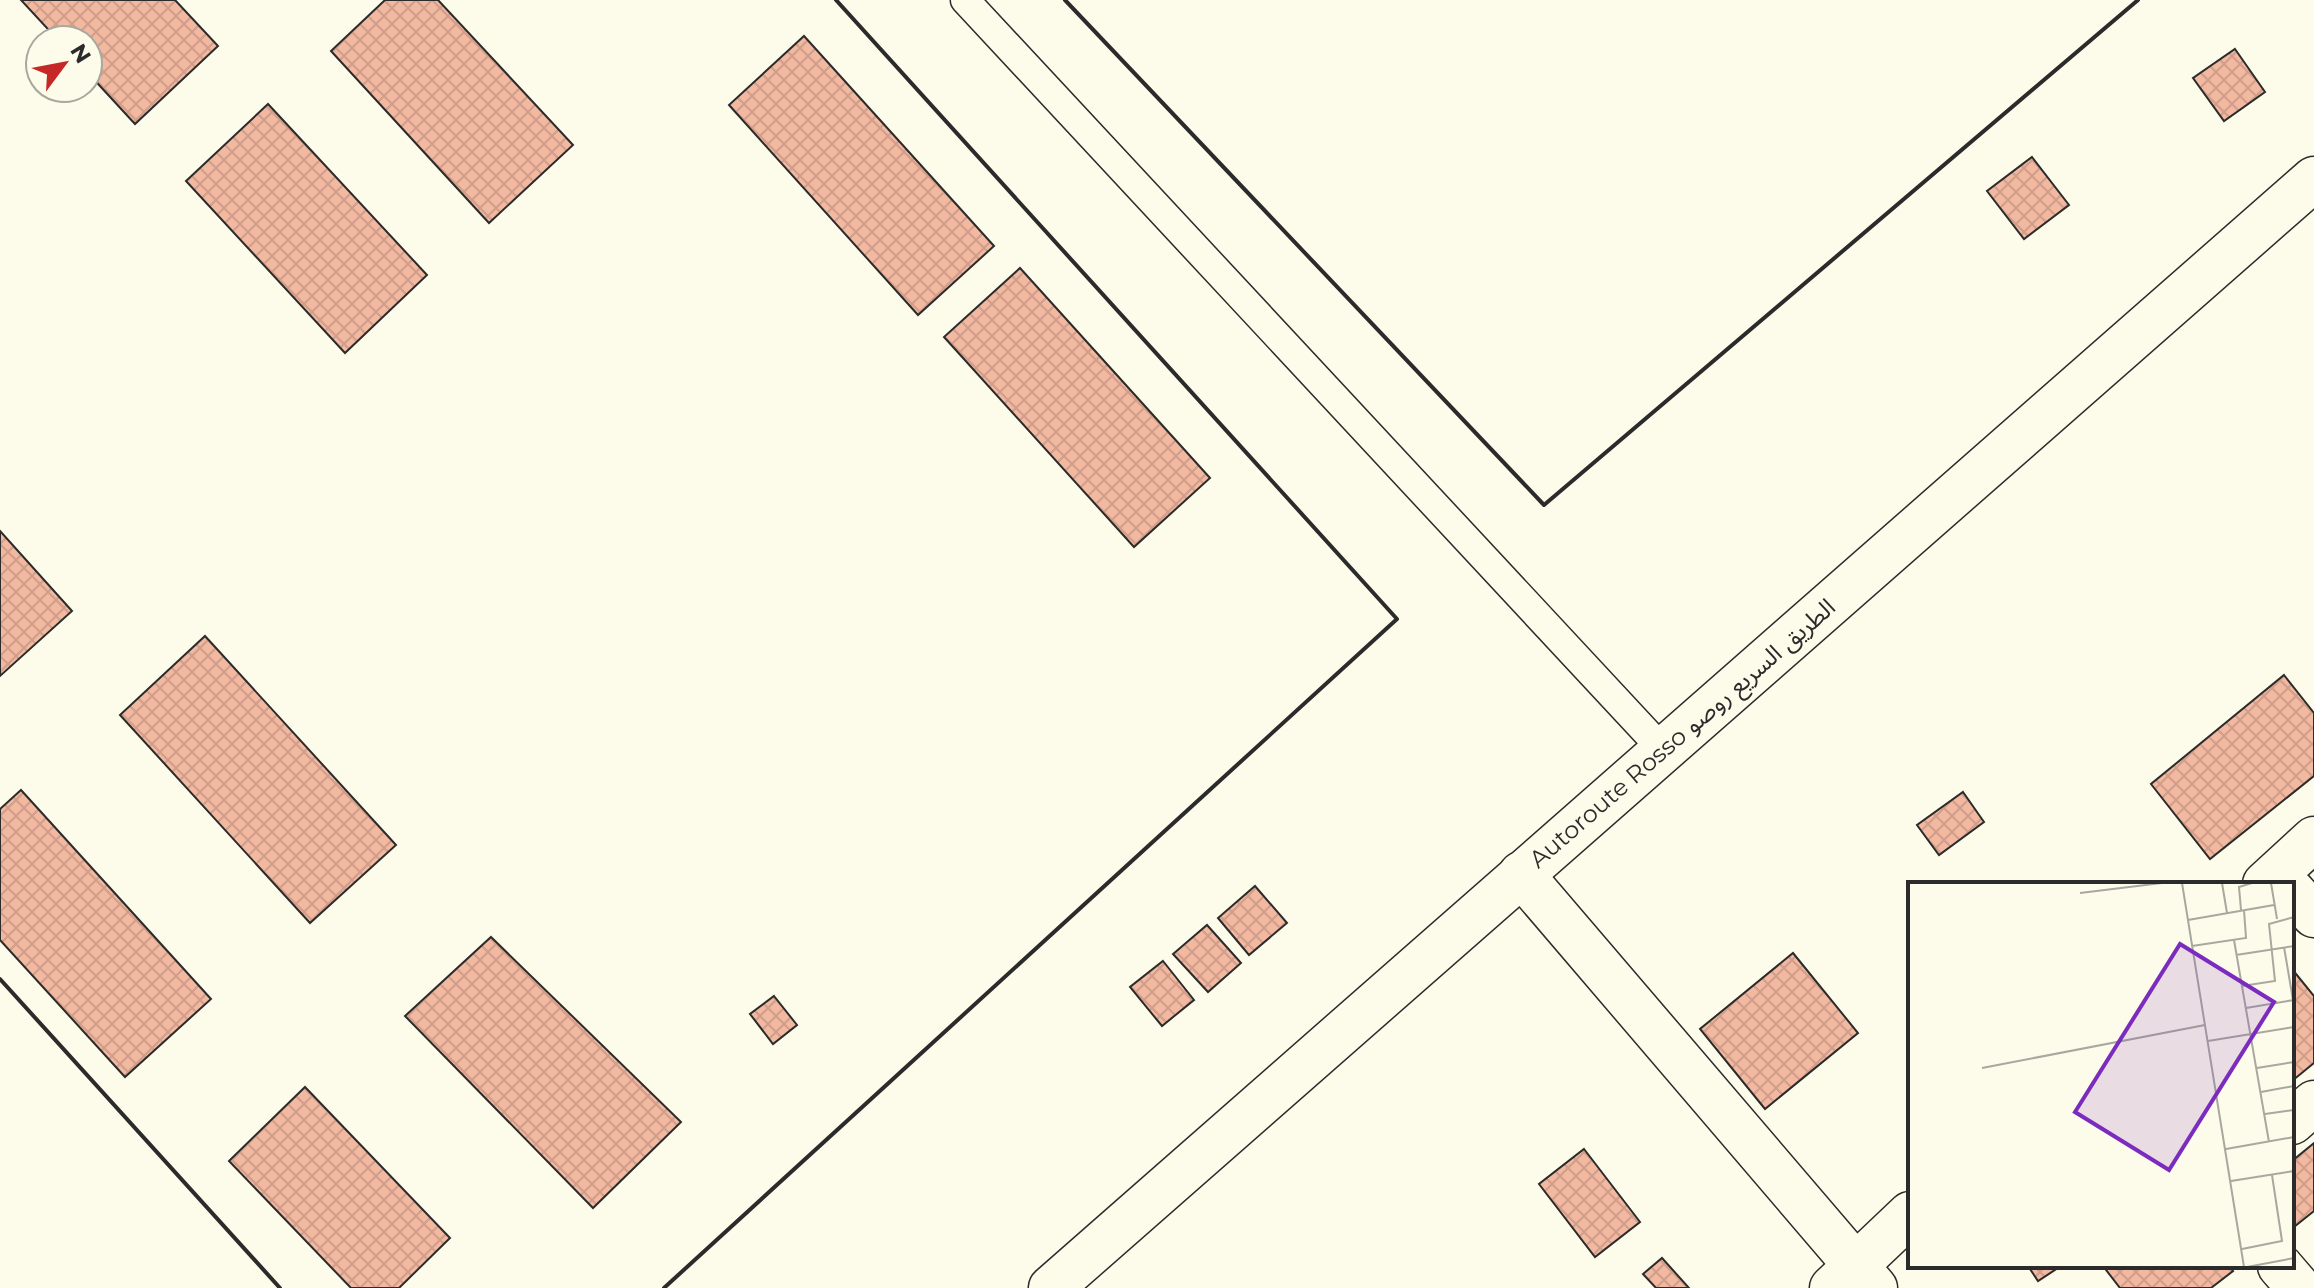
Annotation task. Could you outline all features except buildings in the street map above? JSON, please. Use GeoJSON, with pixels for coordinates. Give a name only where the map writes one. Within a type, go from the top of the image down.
{"type":"FeatureCollection","features":[{"type":"Feature","properties":{"kind":"main road","name":"Autoroute Rosso الطريق السريع روصو"},"geometry":{"type":"LineString","coordinates":[[1051,1288],[2314,179]]}},
{"type":"Feature","properties":{"kind":"main road"},"geometry":{"type":"LineString","coordinates":[[2281,882],[2314,839]]}},
{"type":"Feature","properties":{"kind":"main road"},"geometry":{"type":"LineString","coordinates":[[1521,874],[1855,1281],[1908,1216]]}},
{"type":"Feature","properties":{"kind":"main road"},"geometry":{"type":"LineString","coordinates":[[2294,896],[2314,915]]}},
{"type":"Feature","properties":{"kind":"main road"},"geometry":{"type":"LineString","coordinates":[[2294,1120],[2314,1103]]}},
{"type":"Feature","properties":{"kind":"main road"},"geometry":{"type":"LineString","coordinates":[[2282,1268],[2299,1288]]}},
{"type":"Feature","properties":{"kind":"lane"},"geometry":{"type":"LineString","coordinates":[[965,0],[1663,750]]}},
{"type":"Feature","properties":{"kind":"wall"},"geometry":{"type":"LineString","coordinates":[[664,1288],[1397,619],[836,0]]}},
{"type":"Feature","properties":{"kind":"wall"},"geometry":{"type":"LineString","coordinates":[[1065,0],[1544,505],[2138,0]]}},
{"type":"Feature","properties":{"kind":"wall"},"geometry":{"type":"LineString","coordinates":[[0,979],[280,1288]]}}]}
